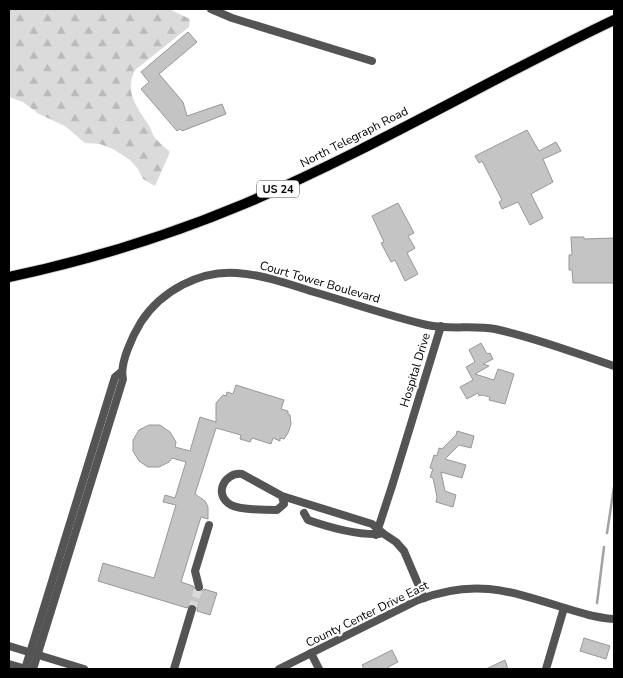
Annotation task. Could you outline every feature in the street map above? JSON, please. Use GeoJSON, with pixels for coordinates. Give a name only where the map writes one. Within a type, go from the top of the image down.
{"type":"FeatureCollection","features":[{"type":"Feature","properties":{"kind":"main road","name":"North Telegraph Road"},"geometry":{"type":"LineString","coordinates":[[9,277],[132,245],[244,204],[336,161],[614,20]]}},
{"type":"Feature","properties":{"kind":"street"},"geometry":{"type":"LineString","coordinates":[[211,9],[232,18],[372,61]]}},
{"type":"Feature","properties":{"kind":"street","name":"Court Tower Boulevard"},"geometry":{"type":"LineString","coordinates":[[26,669],[34,654],[123,379],[121,372],[134,334],[152,308],[179,287],[200,278],[235,272],[266,278],[429,326],[441,326]]}},
{"type":"Feature","properties":{"kind":"street","name":"Hospital Drive"},"geometry":{"type":"LineString","coordinates":[[379,532],[441,326],[480,327],[498,330],[614,366]]}},
{"type":"Feature","properties":{"kind":"street"},"geometry":{"type":"LineString","coordinates":[[282,496],[284,504],[277,510],[240,507],[232,506],[226,502],[222,489],[229,477],[235,474],[242,474],[282,496],[372,524],[379,532],[393,539],[404,550],[424,598]]}},
{"type":"Feature","properties":{"kind":"street"},"geometry":{"type":"LineString","coordinates":[[304,513],[306,518],[310,520],[350,532],[379,532]]}},
{"type":"Feature","properties":{"kind":"street"},"geometry":{"type":"LineString","coordinates":[[198,587],[195,571],[209,525]]}},
{"type":"Feature","properties":{"kind":"street","name":"County Center Drive East"},"geometry":{"type":"LineString","coordinates":[[279,669],[424,598],[452,589],[486,588],[508,591],[593,616],[614,619]]}},
{"type":"Feature","properties":{"kind":"street"},"geometry":{"type":"LineString","coordinates":[[546,669],[564,608]]}},
{"type":"Feature","properties":{"kind":"street"},"geometry":{"type":"LineString","coordinates":[[174,669],[192,609]]}},
{"type":"Feature","properties":{"kind":"street"},"geometry":{"type":"LineString","coordinates":[[9,646],[84,669]]}},
{"type":"Feature","properties":{"kind":"street"},"geometry":{"type":"LineString","coordinates":[[311,653],[319,669]]}},
{"type":"Feature","properties":{"kind":"street","name":"Court Tower Boulevard"},"geometry":{"type":"LineString","coordinates":[[33,669],[34,654]]}},
{"type":"Feature","properties":{"kind":"street"},"geometry":{"type":"LineString","coordinates":[[9,664],[26,669]]}},
{"type":"Feature","properties":{"kind":"green space"},"geometry":{"type":"Polygon","coordinates":[[[10,9],[169,9],[190,19],[189,27],[135,70],[132,78],[131,92],[136,105],[155,138],[170,152],[155,186],[143,179],[138,169],[130,160],[113,149],[100,144],[85,143],[65,126],[39,114],[23,102],[9,97],[10,9]]]}},
{"type":"Feature","properties":{"kind":"building"},"geometry":{"type":"Polygon","coordinates":[[[188,32],[197,42],[159,74],[183,102],[187,116],[222,104],[226,114],[182,131],[180,129],[177,131],[141,89],[149,82],[141,72],[188,32]]]}},
{"type":"Feature","properties":{"kind":"building"},"geometry":{"type":"Polygon","coordinates":[[[527,130],[539,151],[556,142],[561,151],[543,159],[553,182],[531,194],[543,218],[530,225],[518,202],[502,209],[499,202],[502,200],[482,161],[479,163],[475,156],[527,130]]]}},
{"type":"Feature","properties":{"kind":"building"},"geometry":{"type":"Polygon","coordinates":[[[398,203],[414,233],[408,236],[415,248],[407,253],[418,274],[405,281],[395,260],[391,262],[381,243],[384,242],[372,216],[398,203]]]}},
{"type":"Feature","properties":{"kind":"building"},"geometry":{"type":"Polygon","coordinates":[[[571,237],[584,237],[584,239],[614,238],[614,283],[573,283],[572,270],[569,270],[569,255],[572,255],[571,237]]]}},
{"type":"Feature","properties":{"kind":"building"},"geometry":{"type":"Polygon","coordinates":[[[481,343],[487,354],[490,353],[493,359],[483,364],[489,366],[475,374],[494,380],[498,369],[514,374],[505,404],[489,400],[490,397],[479,396],[478,393],[467,399],[460,387],[473,380],[466,367],[475,362],[469,350],[481,343]]]}},
{"type":"Feature","properties":{"kind":"building"},"geometry":{"type":"Polygon","coordinates":[[[236,385],[284,400],[281,409],[288,411],[291,424],[284,439],[280,438],[280,441],[273,438],[271,444],[252,438],[250,442],[240,439],[241,435],[216,428],[195,494],[205,501],[208,507],[208,519],[201,517],[181,582],[193,586],[197,592],[201,592],[204,589],[217,593],[210,615],[197,611],[197,607],[194,604],[190,604],[187,608],[98,581],[103,563],[154,578],[176,505],[163,502],[165,495],[175,498],[186,462],[172,458],[169,462],[159,467],[148,467],[139,461],[133,451],[133,440],[139,430],[149,425],[160,425],[170,432],[176,442],[175,447],[190,451],[200,417],[216,422],[216,403],[223,395],[226,396],[227,392],[233,394],[236,385]]]}},
{"type":"Feature","properties":{"kind":"building"},"geometry":{"type":"Polygon","coordinates":[[[457,431],[474,436],[471,448],[459,445],[445,459],[466,465],[462,478],[441,472],[445,491],[456,495],[453,507],[436,502],[437,497],[433,478],[430,477],[433,469],[430,468],[434,455],[437,456],[439,448],[442,449],[456,435],[457,431]]]}},
{"type":"Feature","properties":{"kind":"building"},"geometry":{"type":"Polygon","coordinates":[[[584,638],[610,646],[606,659],[580,651],[584,638]]]}},
{"type":"Feature","properties":{"kind":"building"},"geometry":{"type":"Polygon","coordinates":[[[392,650],[398,662],[388,667],[389,669],[364,669],[362,665],[392,650]]]}},
{"type":"Feature","properties":{"kind":"building"},"geometry":{"type":"Polygon","coordinates":[[[505,660],[508,669],[486,669],[505,660]]]}},
{"type":"Feature","properties":{"kind":"waterway"},"geometry":{"type":"LineString","coordinates":[[607,533],[614,487]]}},
{"type":"Feature","properties":{"kind":"waterway"},"geometry":{"type":"LineString","coordinates":[[597,603],[604,547]]}},
{"type":"Feature","properties":{"kind":"tunnel"},"geometry":{"type":"LineString","coordinates":[[192,609],[199,587]]}}]}
